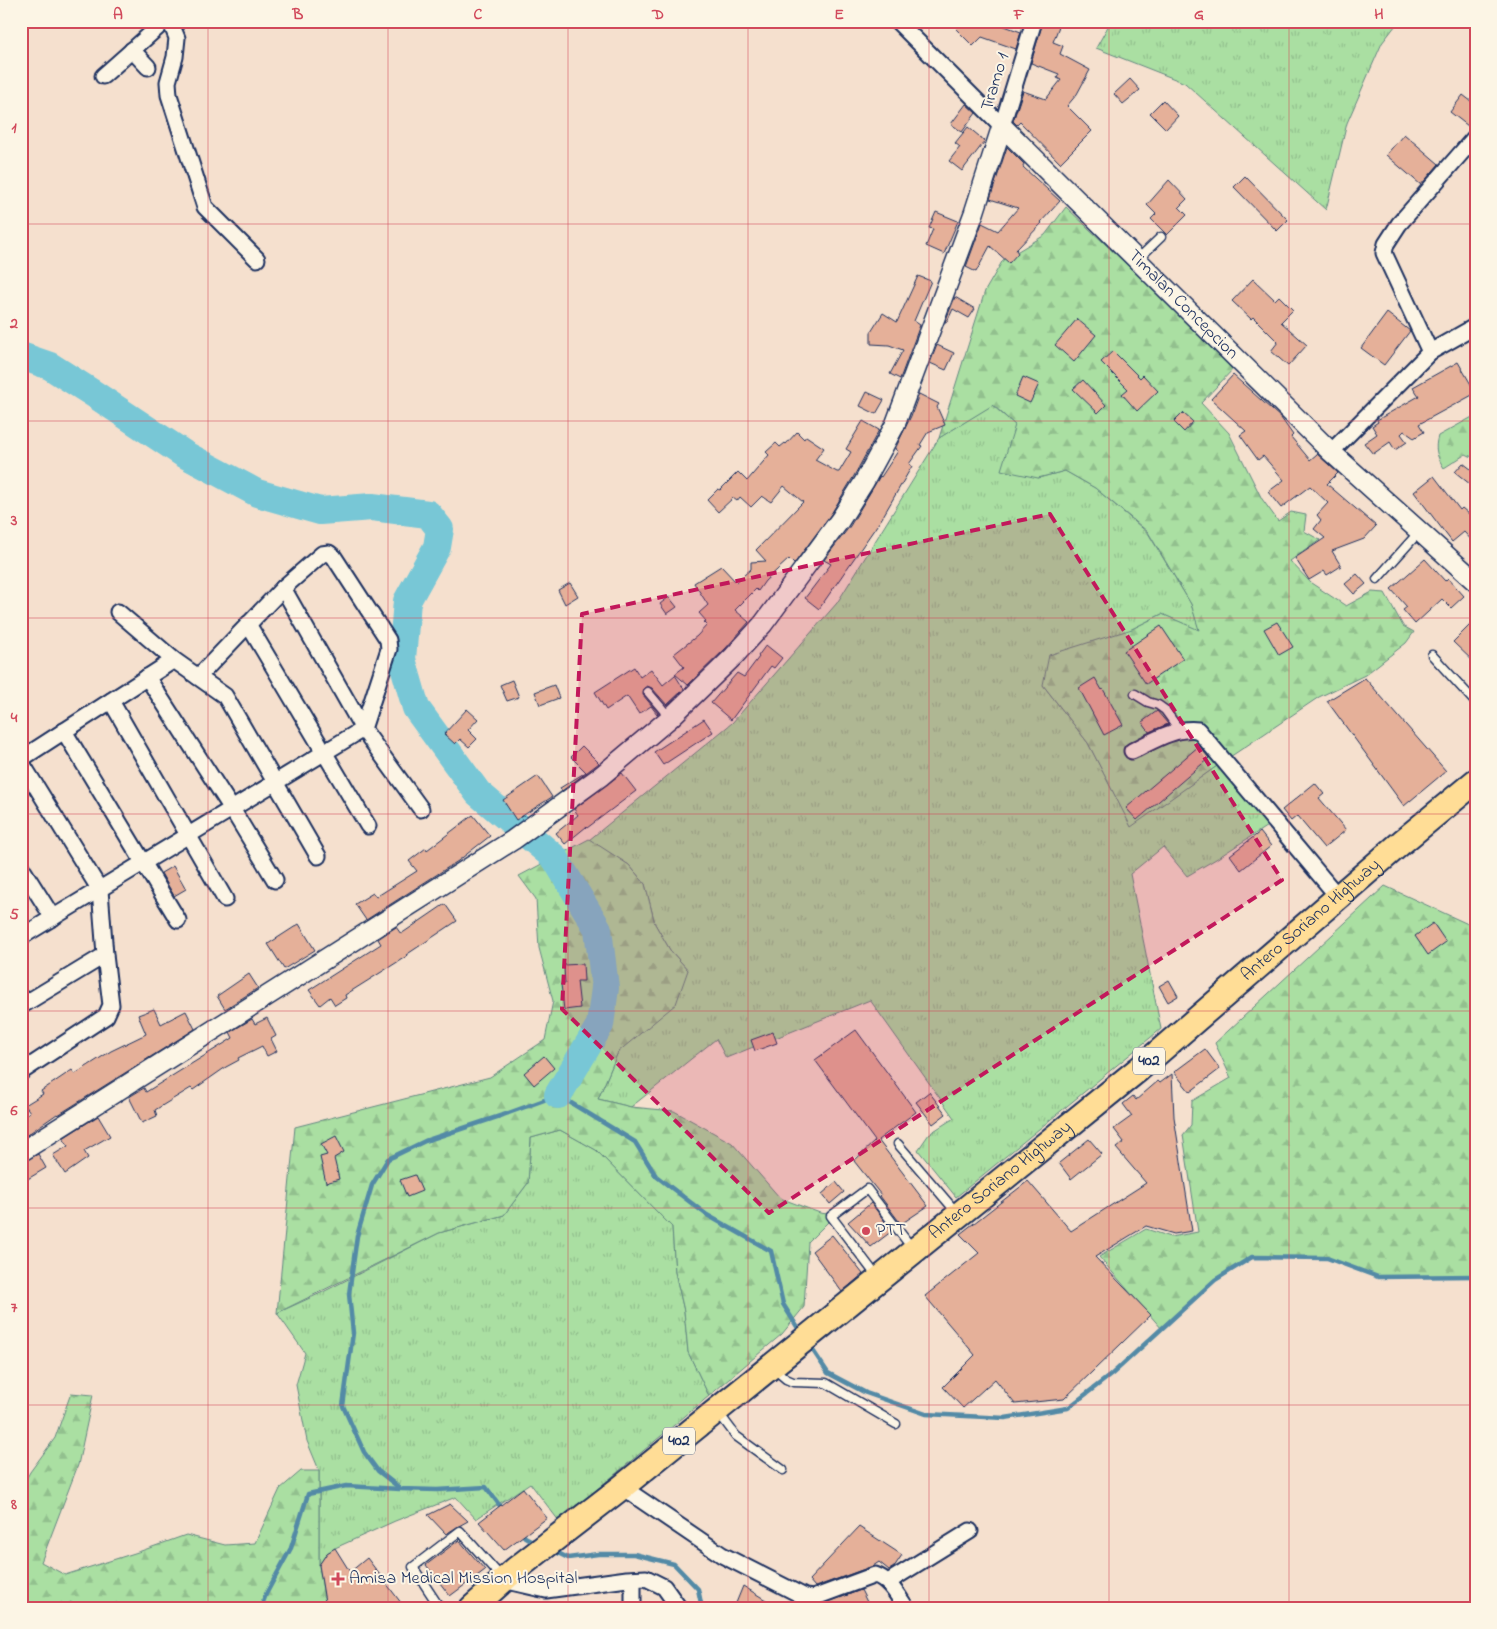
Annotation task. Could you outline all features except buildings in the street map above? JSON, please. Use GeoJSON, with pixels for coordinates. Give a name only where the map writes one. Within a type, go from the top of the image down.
{"type":"FeatureCollection","features":[{"type":"Feature","properties":{"kind":"main road","name":"Antero Soriano Highway"},"geometry":{"type":"LineString","coordinates":[[472,1608],[539,1551],[772,1367],[1139,1069],[1402,842],[1476,781]]}},
{"type":"Feature","properties":{"kind":"street"},"geometry":{"type":"LineString","coordinates":[[103,76],[165,21]]}},
{"type":"Feature","properties":{"kind":"street"},"geometry":{"type":"LineString","coordinates":[[170,21],[177,38],[175,57],[168,82],[169,95],[205,207],[257,259]]}},
{"type":"Feature","properties":{"kind":"street","name":"Timalan Concepcion"},"geometry":{"type":"LineString","coordinates":[[897,21],[1331,452],[1476,582]]}},
{"type":"Feature","properties":{"kind":"street","name":"Tramo 1"},"geometry":{"type":"LineString","coordinates":[[1002,126],[1034,21]]}},
{"type":"Feature","properties":{"kind":"street"},"geometry":{"type":"LineString","coordinates":[[132,50],[148,67]]}},
{"type":"Feature","properties":{"kind":"street"},"geometry":{"type":"LineString","coordinates":[[21,1152],[513,840],[601,776],[670,718],[734,656],[763,624],[840,520],[864,482],[895,425],[974,213],[1002,126]]}},
{"type":"Feature","properties":{"kind":"street"},"geometry":{"type":"LineString","coordinates":[[1430,352],[1384,254],[1386,244],[1399,224],[1476,136]]}},
{"type":"Feature","properties":{"kind":"street"},"geometry":{"type":"LineString","coordinates":[[1331,452],[1430,352],[1476,326]]}},
{"type":"Feature","properties":{"kind":"street"},"geometry":{"type":"LineString","coordinates":[[21,938],[362,729],[389,649],[388,640],[334,557],[329,553],[322,554],[283,588],[198,677]]}},
{"type":"Feature","properties":{"kind":"street"},"geometry":{"type":"LineString","coordinates":[[283,588],[362,729],[421,809]]}},
{"type":"Feature","properties":{"kind":"street"},"geometry":{"type":"LineString","coordinates":[[118,612],[174,660],[225,696],[318,856]]}},
{"type":"Feature","properties":{"kind":"street"},"geometry":{"type":"LineString","coordinates":[[248,624],[368,826]]}},
{"type":"Feature","properties":{"kind":"street"},"geometry":{"type":"LineString","coordinates":[[21,1072],[106,1016],[111,1005],[100,890],[21,761],[174,660]]}},
{"type":"Feature","properties":{"kind":"street"},"geometry":{"type":"LineString","coordinates":[[147,677],[275,880]]}},
{"type":"Feature","properties":{"kind":"street"},"geometry":{"type":"LineString","coordinates":[[110,701],[225,899]]}},
{"type":"Feature","properties":{"kind":"street"},"geometry":{"type":"LineString","coordinates":[[1132,751],[1174,731],[1198,730],[1339,898]]}},
{"type":"Feature","properties":{"kind":"street"},"geometry":{"type":"LineString","coordinates":[[64,731],[178,920]]}},
{"type":"Feature","properties":{"kind":"street"},"geometry":{"type":"LineString","coordinates":[[21,867],[53,918]]}},
{"type":"Feature","properties":{"kind":"street"},"geometry":{"type":"LineString","coordinates":[[21,1006],[105,955]]}},
{"type":"Feature","properties":{"kind":"street"},"geometry":{"type":"LineString","coordinates":[[622,1487],[722,1555],[805,1597],[813,1598],[875,1575],[882,1577],[888,1582],[906,1608]]}},
{"type":"Feature","properties":{"kind":"street"},"geometry":{"type":"LineString","coordinates":[[888,1582],[970,1531]]}},
{"type":"Feature","properties":{"kind":"street"},"geometry":{"type":"LineString","coordinates":[[504,1580],[546,1590],[646,1578],[664,1587],[679,1608]]}},
{"type":"Feature","properties":{"kind":"street"},"geometry":{"type":"LineString","coordinates":[[633,1579],[633,1608]]}},
{"type":"Feature","properties":{"kind":"lane"},"geometry":{"type":"LineString","coordinates":[[1137,260],[1161,237]]}},
{"type":"Feature","properties":{"kind":"lane"},"geometry":{"type":"LineString","coordinates":[[1376,579],[1420,532]]}},
{"type":"Feature","properties":{"kind":"lane"},"geometry":{"type":"LineString","coordinates":[[1432,656],[1476,703]]}},
{"type":"Feature","properties":{"kind":"lane"},"geometry":{"type":"LineString","coordinates":[[648,692],[670,718]]}},
{"type":"Feature","properties":{"kind":"lane"},"geometry":{"type":"LineString","coordinates":[[1135,694],[1166,710],[1180,731]]}},
{"type":"Feature","properties":{"kind":"lane"},"geometry":{"type":"LineString","coordinates":[[898,1144],[959,1215]]}},
{"type":"Feature","properties":{"kind":"lane"},"geometry":{"type":"LineString","coordinates":[[879,1279],[831,1216],[867,1189],[914,1252]]}},
{"type":"Feature","properties":{"kind":"lane"},"geometry":{"type":"LineString","coordinates":[[772,1367],[786,1379],[793,1382],[826,1382],[896,1424]]}},
{"type":"Feature","properties":{"kind":"lane"},"geometry":{"type":"LineString","coordinates":[[717,1410],[736,1436],[783,1470]]}},
{"type":"Feature","properties":{"kind":"lane"},"geometry":{"type":"LineString","coordinates":[[440,1608],[413,1567],[460,1531],[504,1580]]}},
{"type":"Feature","properties":{"kind":"highlighted area"},"geometry":{"type":"Polygon","coordinates":[[[1050,514],[1282,880],[769,1213],[562,1009],[582,614],[1050,514]]]}},
{"type":"Feature","properties":{"kind":"green space"},"geometry":{"type":"Polygon","coordinates":[[[1111,21],[1399,21],[1382,43],[1347,123],[1326,210],[1185,83],[1096,48],[1111,21]]]}},
{"type":"Feature","properties":{"kind":"green space"},"geometry":{"type":"Polygon","coordinates":[[[1066,207],[1235,367],[1201,403],[1229,433],[1262,499],[1278,521],[1291,512],[1306,515],[1304,531],[1320,540],[1290,561],[1311,583],[1346,606],[1372,592],[1385,593],[1403,626],[1414,632],[1406,643],[1365,675],[1319,697],[1131,827],[1088,743],[1043,685],[1049,655],[1132,629],[1162,614],[1199,630],[1191,604],[1148,532],[1095,488],[1065,471],[1038,478],[1001,470],[1015,425],[993,405],[939,438],[985,291],[1003,260],[1045,235],[1066,207]]]}},
{"type":"Feature","properties":{"kind":"green space"},"geometry":{"type":"Polygon","coordinates":[[[992,405],[1015,425],[1038,478],[1065,471],[1095,488],[1148,533],[1191,604],[1200,631],[1162,614],[1132,629],[1043,685],[1088,743],[1131,826],[1224,761],[1275,821],[1187,876],[1163,847],[1130,874],[1161,1029],[956,1197],[918,1150],[929,1134],[954,1118],[870,1000],[726,1058],[716,1039],[631,1107],[598,1099],[618,1052],[688,970],[670,950],[655,924],[645,884],[629,865],[589,840],[732,723],[837,603],[939,438],[992,405]]]}},
{"type":"Feature","properties":{"kind":"green space"},"geometry":{"type":"Polygon","coordinates":[[[1476,415],[1476,459],[1466,454],[1444,468],[1437,453],[1438,436],[1476,415]]]}},
{"type":"Feature","properties":{"kind":"green space"},"geometry":{"type":"Polygon","coordinates":[[[589,839],[629,865],[645,884],[655,924],[670,950],[688,970],[676,1004],[618,1052],[598,1099],[631,1107],[674,1111],[732,1143],[780,1198],[820,1213],[835,1215],[808,1242],[804,1307],[782,1334],[709,1396],[688,1352],[684,1311],[675,1272],[672,1227],[596,1150],[560,1130],[531,1138],[528,1183],[504,1215],[439,1233],[277,1313],[295,1127],[490,1077],[545,1040],[553,1001],[539,948],[536,899],[519,876],[589,839]]]}},
{"type":"Feature","properties":{"kind":"green space"},"geometry":{"type":"Polygon","coordinates":[[[1385,886],[1470,925],[1476,922],[1476,1276],[1378,1277],[1327,1258],[1252,1257],[1215,1280],[1162,1329],[1099,1257],[1146,1229],[1171,1237],[1198,1232],[1183,1135],[1191,1125],[1192,1101],[1231,1078],[1215,1043],[1385,886]]]}},
{"type":"Feature","properties":{"kind":"green space"},"geometry":{"type":"Polygon","coordinates":[[[560,1130],[596,1150],[672,1227],[675,1272],[684,1311],[688,1352],[709,1396],[559,1521],[530,1483],[476,1519],[456,1497],[395,1521],[335,1548],[327,1553],[319,1565],[319,1470],[307,1441],[296,1385],[305,1353],[277,1313],[323,1292],[439,1233],[504,1215],[528,1183],[531,1138],[560,1130]]]}},
{"type":"Feature","properties":{"kind":"green space"},"geometry":{"type":"Polygon","coordinates":[[[71,1393],[93,1395],[78,1465],[41,1562],[65,1575],[186,1535],[225,1545],[255,1543],[280,1489],[301,1471],[319,1471],[319,1565],[326,1608],[77,1608],[71,1602],[60,1608],[21,1608],[21,1488],[30,1472],[55,1438],[71,1393]]]}},
{"type":"Feature","properties":{"kind":"waterway"},"geometry":{"type":"LineString","coordinates":[[21,356],[50,366],[184,454],[257,493],[320,511],[372,507],[428,514],[440,529],[437,547],[407,601],[402,659],[416,708],[478,793],[555,858],[598,929],[605,988],[600,1025],[558,1095]]}},
{"type":"Feature","properties":{"kind":"waterway"},"geometry":{"type":"LineString","coordinates":[[503,1510],[486,1487],[437,1490],[401,1489],[378,1471],[364,1452],[343,1406],[353,1333],[349,1294],[357,1236],[372,1185],[388,1159],[425,1141],[558,1095],[635,1142],[656,1176],[707,1215],[771,1251],[783,1304],[801,1333]]}},
{"type":"Feature","properties":{"kind":"waterway"},"geometry":{"type":"LineString","coordinates":[[810,1346],[828,1373],[866,1393],[926,1414],[1005,1418],[1068,1408],[1112,1374],[1215,1280],[1252,1257],[1327,1258],[1378,1277],[1476,1276]]}},
{"type":"Feature","properties":{"kind":"waterway"},"geometry":{"type":"LineString","coordinates":[[261,1608],[266,1594],[291,1548],[308,1494],[346,1486],[400,1489]]}},
{"type":"Feature","properties":{"kind":"waterway"},"geometry":{"type":"LineString","coordinates":[[520,1531],[525,1537],[538,1544]]}},
{"type":"Feature","properties":{"kind":"waterway"},"geometry":{"type":"LineString","coordinates":[[552,1550],[568,1558],[598,1554],[634,1554],[674,1564],[698,1589],[702,1608]]}},
{"type":"Feature","properties":{"kind":"place","name":"PTT"},"geometry":{"type":"Point","coordinates":[866,1231]}},
{"type":"Feature","properties":{"kind":"place","name":"Amisa Medical Mission Hospital"},"geometry":{"type":"Point","coordinates":[338,1579]}}]}
